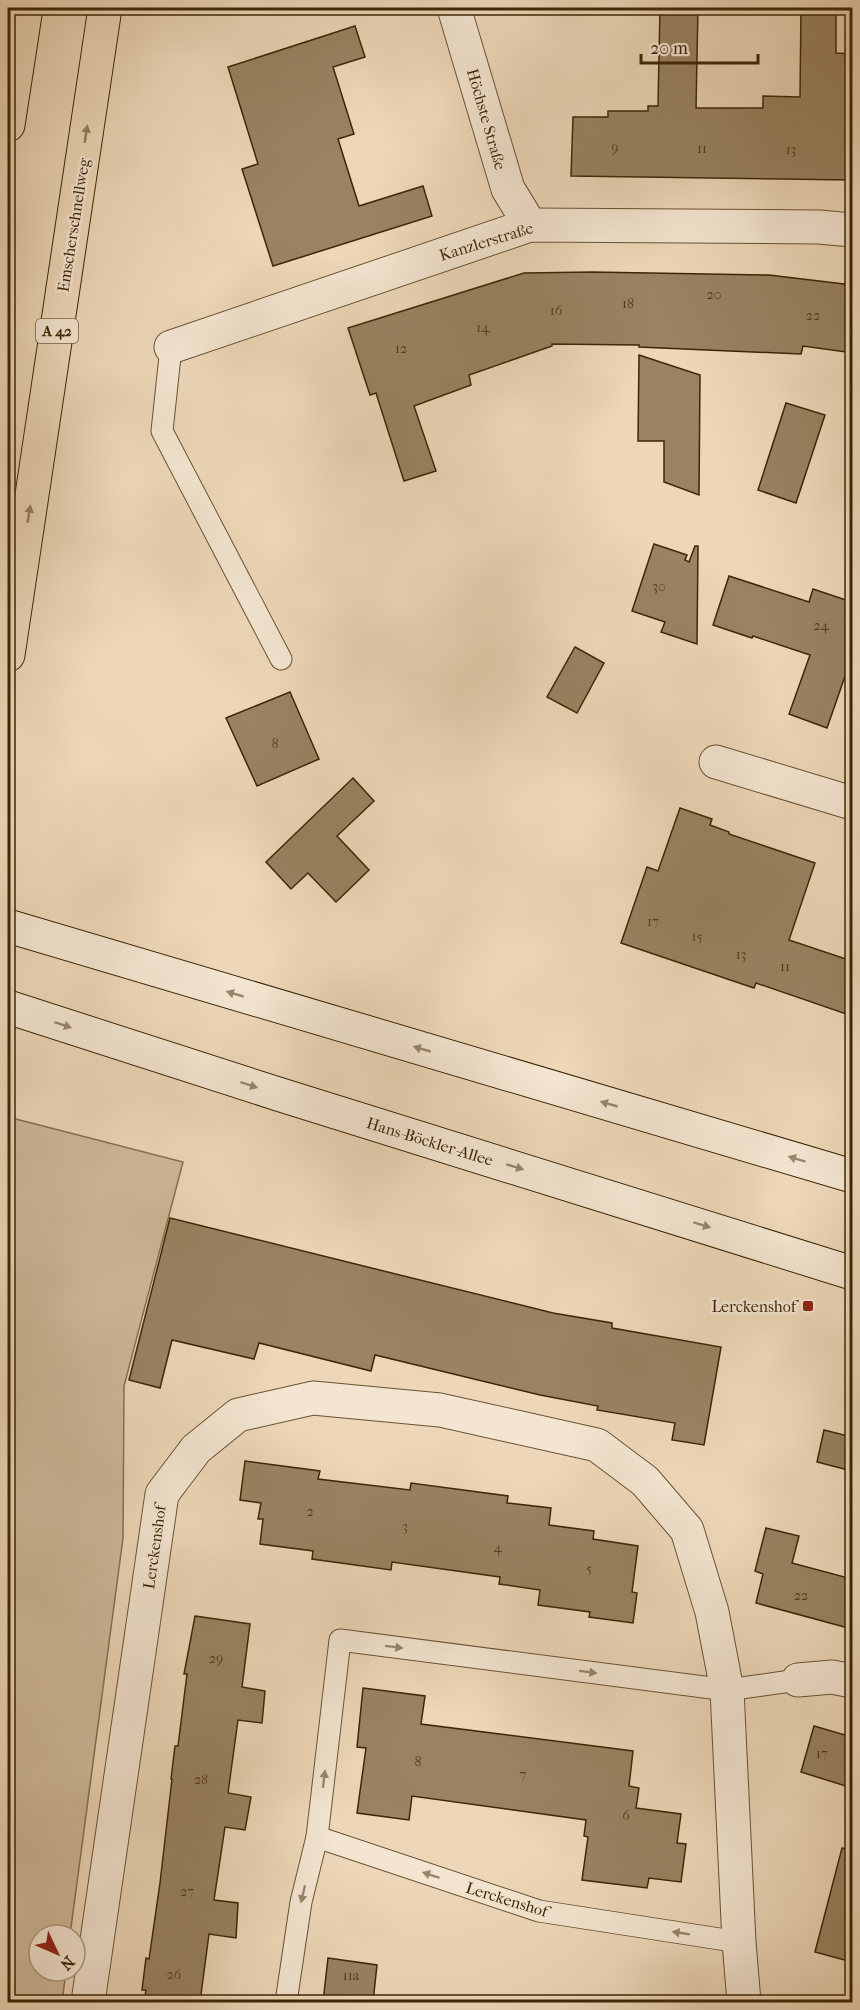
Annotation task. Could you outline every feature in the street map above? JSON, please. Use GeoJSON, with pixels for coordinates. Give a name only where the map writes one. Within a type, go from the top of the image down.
{"type":"FeatureCollection","features":[{"type":"Feature","properties":{"kind":"highway"},"geometry":{"type":"LineString","coordinates":[[8,125],[26,8]]}},
{"type":"Feature","properties":{"kind":"highway","name":"Emscherschnellweg"},"geometry":{"type":"LineString","coordinates":[[8,655],[105,8]]}},
{"type":"Feature","properties":{"kind":"street","name":"Höchste Straße"},"geometry":{"type":"LineString","coordinates":[[454,8],[507,189],[530,225]]}},
{"type":"Feature","properties":{"kind":"street","name":"Kanzlerstraße"},"geometry":{"type":"LineString","coordinates":[[171,347],[530,225],[852,230]]}},
{"type":"Feature","properties":{"kind":"street"},"geometry":{"type":"LineString","coordinates":[[716,762],[852,803]]}},
{"type":"Feature","properties":{"kind":"street"},"geometry":{"type":"LineString","coordinates":[[8,926],[852,1176]]}},
{"type":"Feature","properties":{"kind":"street","name":"Hans-Böckler-Allee"},"geometry":{"type":"LineString","coordinates":[[8,1007],[278,1094],[852,1272]]}},
{"type":"Feature","properties":{"kind":"street","name":"Lerckenshof"},"geometry":{"type":"LineString","coordinates":[[88,2002],[162,1494],[196,1449],[238,1415],[313,1398],[440,1410],[597,1444],[645,1481],[687,1530],[712,1612],[727,1690],[744,2002]]}},
{"type":"Feature","properties":{"kind":"street"},"geometry":{"type":"LineString","coordinates":[[798,1680],[832,1677],[852,1681]]}},
{"type":"Feature","properties":{"kind":"lane"},"geometry":{"type":"LineString","coordinates":[[171,347],[162,430],[281,659]]}},
{"type":"Feature","properties":{"kind":"lane"},"geometry":{"type":"LineString","coordinates":[[286,2002],[301,1902],[317,1837],[340,1640],[727,1690],[798,1680]]}},
{"type":"Feature","properties":{"kind":"lane","name":"Lerckenshof"},"geometry":{"type":"LineString","coordinates":[[317,1837],[539,1911],[739,1942]]}},
{"type":"Feature","properties":{"kind":"shaded area"},"geometry":{"type":"Polygon","coordinates":[[[8,1117],[183,1162],[124,1386],[123,1538],[72,1923],[27,1923],[27,1983],[64,1983],[62,2002],[8,2002],[8,1117]]]}},
{"type":"Feature","properties":{"kind":"building"},"geometry":{"type":"Polygon","coordinates":[[[660,8],[698,8],[696,108],[763,108],[763,96],[800,97],[801,8],[836,8],[836,53],[852,54],[852,180],[571,176],[573,117],[608,117],[608,111],[648,111],[648,106],[658,106],[660,8]]]}},
{"type":"Feature","properties":{"kind":"building"},"geometry":{"type":"Polygon","coordinates":[[[355,26],[365,57],[333,67],[354,134],[338,139],[359,206],[423,186],[432,216],[273,266],[242,169],[258,164],[228,67],[355,26]]]}},
{"type":"Feature","properties":{"kind":"building"},"geometry":{"type":"Polygon","coordinates":[[[524,273],[769,275],[852,285],[852,331],[846,352],[803,346],[801,354],[639,347],[639,345],[552,344],[552,346],[469,375],[471,385],[414,406],[436,471],[404,481],[376,393],[370,395],[348,328],[524,273]]]}},
{"type":"Feature","properties":{"kind":"building"},"geometry":{"type":"Polygon","coordinates":[[[639,355],[700,375],[699,495],[664,482],[664,441],[638,441],[639,355]]]}},
{"type":"Feature","properties":{"kind":"building"},"geometry":{"type":"Polygon","coordinates":[[[786,403],[825,415],[796,503],[758,490],[786,403]]]}},
{"type":"Feature","properties":{"kind":"building"},"geometry":{"type":"Polygon","coordinates":[[[654,544],[687,555],[685,560],[689,562],[695,546],[698,546],[697,644],[661,632],[665,622],[632,611],[654,544]]]}},
{"type":"Feature","properties":{"kind":"building"},"geometry":{"type":"Polygon","coordinates":[[[729,576],[809,602],[813,589],[852,602],[852,656],[827,728],[789,714],[810,655],[713,625],[729,576]]]}},
{"type":"Feature","properties":{"kind":"building"},"geometry":{"type":"Polygon","coordinates":[[[575,647],[604,663],[577,713],[547,697],[575,647]]]}},
{"type":"Feature","properties":{"kind":"building"},"geometry":{"type":"Polygon","coordinates":[[[290,692],[319,759],[257,786],[226,718],[290,692]]]}},
{"type":"Feature","properties":{"kind":"building"},"geometry":{"type":"Polygon","coordinates":[[[353,778],[374,801],[337,836],[369,870],[336,902],[308,873],[291,889],[266,862],[353,778]]]}},
{"type":"Feature","properties":{"kind":"building"},"geometry":{"type":"Polygon","coordinates":[[[680,808],[712,819],[710,825],[729,832],[729,834],[815,863],[789,940],[852,961],[852,1016],[756,983],[754,988],[621,943],[647,867],[658,871],[680,808]]]}},
{"type":"Feature","properties":{"kind":"building"},"geometry":{"type":"Polygon","coordinates":[[[170,1218],[553,1313],[612,1323],[612,1328],[721,1347],[704,1445],[672,1440],[675,1423],[597,1410],[598,1406],[540,1395],[375,1355],[371,1371],[259,1343],[254,1359],[172,1340],[160,1388],[129,1380],[170,1218]]]}},
{"type":"Feature","properties":{"kind":"building"},"geometry":{"type":"Polygon","coordinates":[[[824,1430],[852,1437],[852,1471],[817,1462],[824,1430]]]}},
{"type":"Feature","properties":{"kind":"building"},"geometry":{"type":"Polygon","coordinates":[[[245,1461],[320,1471],[318,1479],[410,1490],[411,1483],[508,1496],[507,1503],[551,1508],[549,1525],[594,1531],[593,1539],[638,1546],[632,1592],[637,1593],[633,1623],[589,1617],[590,1612],[538,1605],[540,1590],[499,1584],[500,1577],[392,1562],[391,1570],[312,1559],[313,1551],[260,1544],[263,1519],[258,1519],[261,1503],[240,1500],[245,1461]]]}},
{"type":"Feature","properties":{"kind":"building"},"geometry":{"type":"Polygon","coordinates":[[[766,1528],[799,1536],[792,1563],[852,1579],[852,1629],[756,1603],[763,1574],[755,1571],[766,1528]]]}},
{"type":"Feature","properties":{"kind":"building"},"geometry":{"type":"Polygon","coordinates":[[[195,1616],[250,1624],[242,1687],[265,1691],[262,1723],[238,1720],[228,1793],[251,1797],[245,1830],[225,1827],[214,1900],[238,1903],[236,1938],[209,1934],[200,2002],[144,2002],[146,1990],[142,1990],[146,1958],[149,1959],[160,1883],[175,1746],[178,1746],[187,1674],[184,1674],[195,1616]]]}},
{"type":"Feature","properties":{"kind":"building"},"geometry":{"type":"Polygon","coordinates":[[[363,1688],[425,1696],[421,1724],[633,1751],[629,1786],[639,1788],[636,1808],[681,1814],[677,1843],[686,1844],[681,1882],[649,1878],[647,1888],[582,1880],[588,1837],[584,1836],[586,1820],[412,1796],[409,1820],[357,1813],[366,1748],[357,1747],[363,1688]]]}},
{"type":"Feature","properties":{"kind":"building"},"geometry":{"type":"Polygon","coordinates":[[[814,1726],[852,1737],[852,1788],[801,1772],[814,1726]]]}},
{"type":"Feature","properties":{"kind":"building"},"geometry":{"type":"Polygon","coordinates":[[[842,1848],[852,1850],[852,1962],[815,1952],[842,1848]]]}},
{"type":"Feature","properties":{"kind":"building"},"geometry":{"type":"Polygon","coordinates":[[[328,1958],[377,1965],[373,2002],[323,2002],[328,1958]]]}},
{"type":"Feature","properties":{"kind":"place","name":"Lerckenshof"},"geometry":{"type":"Point","coordinates":[808,1306]}}]}
